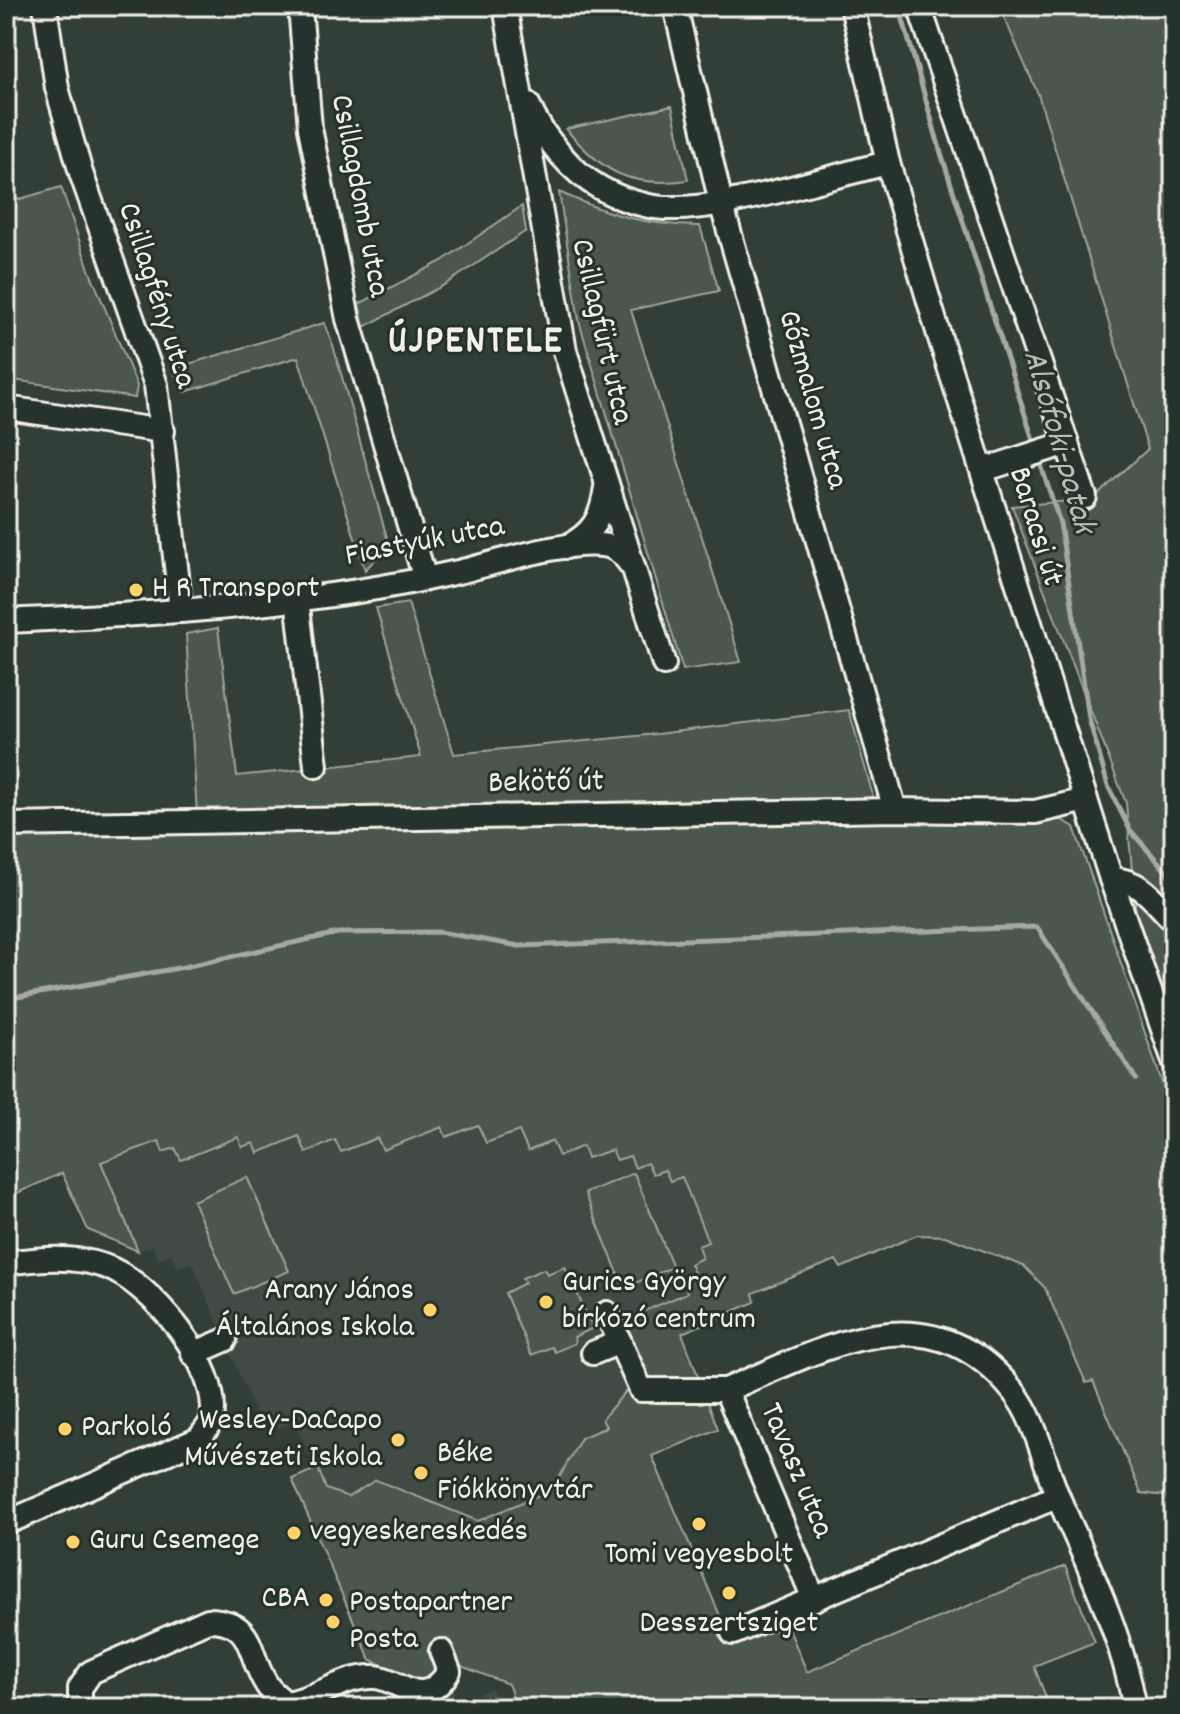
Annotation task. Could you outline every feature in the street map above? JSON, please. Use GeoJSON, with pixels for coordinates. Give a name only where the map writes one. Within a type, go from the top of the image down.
{"type":"FeatureCollection","features":[{"type":"Feature","properties":{"kind":"street","name":"Csillagfény utca"},"geometry":{"type":"LineString","coordinates":[[45,6],[57,88],[72,143],[117,281],[156,385],[181,611]]}},
{"type":"Feature","properties":{"kind":"street","name":"Csillagdomb utca"},"geometry":{"type":"LineString","coordinates":[[300,6],[310,128],[348,319],[425,579]]}},
{"type":"Feature","properties":{"kind":"street","name":"Csillagfürt utca"},"geometry":{"type":"LineString","coordinates":[[505,6],[559,323],[606,486],[664,664]]}},
{"type":"Feature","properties":{"kind":"street","name":"Gőzmalom utca"},"geometry":{"type":"LineString","coordinates":[[675,6],[721,203],[895,810]]}},
{"type":"Feature","properties":{"kind":"street","name":"Baracsi út"},"geometry":{"type":"LineString","coordinates":[[852,6],[888,163],[1111,879],[1174,1061]]}},
{"type":"Feature","properties":{"kind":"street","name":"Baracsi út"},"geometry":{"type":"LineString","coordinates":[[919,6],[1059,446],[1085,497]]}},
{"type":"Feature","properties":{"kind":"street"},"geometry":{"type":"LineString","coordinates":[[519,81],[542,133],[576,173],[599,188],[652,207],[721,203],[888,163]]}},
{"type":"Feature","properties":{"kind":"street"},"geometry":{"type":"LineString","coordinates":[[539,204],[541,190],[551,176],[576,173]]}},
{"type":"Feature","properties":{"kind":"street"},"geometry":{"type":"LineString","coordinates":[[6,408],[163,431]]}},
{"type":"Feature","properties":{"kind":"street"},"geometry":{"type":"LineString","coordinates":[[983,470],[1059,446]]}},
{"type":"Feature","properties":{"kind":"street","name":"Fiastyúk utca"},"geometry":{"type":"LineString","coordinates":[[565,548],[584,538],[597,524],[606,486]]}},
{"type":"Feature","properties":{"kind":"street","name":"Fiastyúk utca"},"geometry":{"type":"LineString","coordinates":[[6,621],[181,611],[297,598],[425,579],[565,548],[609,546],[622,553],[632,566]]}},
{"type":"Feature","properties":{"kind":"street"},"geometry":{"type":"LineString","coordinates":[[297,598],[316,766]]}},
{"type":"Feature","properties":{"kind":"street","name":"Bekötő út"},"geometry":{"type":"LineString","coordinates":[[6,825],[895,810],[1035,812],[1086,800]]}},
{"type":"Feature","properties":{"kind":"street"},"geometry":{"type":"LineString","coordinates":[[1111,879],[1128,880],[1142,886],[1174,921]]}},
{"type":"Feature","properties":{"kind":"street"},"geometry":{"type":"LineString","coordinates":[[6,1263],[55,1257],[105,1266],[143,1288],[175,1320],[213,1402],[211,1422],[199,1439],[6,1523]]}},
{"type":"Feature","properties":{"kind":"street"},"geometry":{"type":"LineString","coordinates":[[607,1313],[641,1390],[726,1390]]}},
{"type":"Feature","properties":{"kind":"street","name":"Tavasz utca"},"geometry":{"type":"LineString","coordinates":[[814,1599],[726,1390],[845,1340],[881,1332],[923,1333],[963,1347],[1014,1392],[1123,1655],[1135,1708]]}},
{"type":"Feature","properties":{"kind":"street"},"geometry":{"type":"LineString","coordinates":[[193,1354],[225,1340]]}},
{"type":"Feature","properties":{"kind":"street"},"geometry":{"type":"LineString","coordinates":[[593,1353],[620,1342]]}},
{"type":"Feature","properties":{"kind":"street"},"geometry":{"type":"LineString","coordinates":[[733,1633],[1058,1496]]}},
{"type":"Feature","properties":{"kind":"street"},"geometry":{"type":"LineString","coordinates":[[80,1708],[80,1688],[91,1672],[208,1620],[226,1621],[244,1632],[279,1706],[304,1701],[357,1679],[377,1676],[409,1693],[422,1692],[442,1684],[449,1671],[441,1651]]}},
{"type":"Feature","properties":{"kind":"street"},"geometry":{"type":"LineString","coordinates":[[259,1708],[267,1686]]}},
{"type":"Feature","properties":{"kind":"shaded area"},"geometry":{"type":"Polygon","coordinates":[[[999,6],[1174,6],[1174,1021],[1136,915],[1126,803],[1012,506],[1093,499],[1148,449],[1038,94],[999,6]]]}},
{"type":"Feature","properties":{"kind":"shaded area"},"geometry":{"type":"Polygon","coordinates":[[[672,106],[688,180],[650,182],[619,174],[593,157],[566,129],[672,106]]]}},
{"type":"Feature","properties":{"kind":"shaded area"},"geometry":{"type":"Polygon","coordinates":[[[61,187],[90,272],[137,386],[135,398],[6,379],[6,203],[61,187]]]}},
{"type":"Feature","properties":{"kind":"shaded area"},"geometry":{"type":"Polygon","coordinates":[[[559,192],[627,217],[661,224],[700,226],[719,291],[631,310],[741,662],[683,670],[579,321],[559,192]]]}},
{"type":"Feature","properties":{"kind":"shaded area"},"geometry":{"type":"Polygon","coordinates":[[[522,206],[526,231],[446,284],[364,327],[359,304],[442,261],[522,206]]]}},
{"type":"Feature","properties":{"kind":"shaded area"},"geometry":{"type":"Polygon","coordinates":[[[324,323],[333,345],[389,545],[365,570],[298,357],[185,392],[172,369],[324,323]]]}},
{"type":"Feature","properties":{"kind":"shaded area"},"geometry":{"type":"Polygon","coordinates":[[[408,603],[454,754],[657,734],[849,710],[873,796],[860,803],[197,814],[186,634],[218,628],[237,776],[421,757],[376,608],[408,603]]]}},
{"type":"Feature","properties":{"kind":"shaded area"},"geometry":{"type":"Polygon","coordinates":[[[921,816],[1062,820],[1074,827],[1174,1117],[1174,1497],[1141,1493],[1093,1381],[1086,1383],[1045,1288],[1024,1266],[945,1236],[917,1235],[841,1268],[836,1260],[753,1293],[755,1302],[682,1333],[718,1429],[652,1456],[732,1644],[786,1622],[807,1672],[1065,1566],[1095,1642],[1034,1666],[1050,1708],[890,1708],[867,1699],[847,1708],[517,1708],[508,1684],[461,1666],[449,1642],[433,1650],[439,1668],[426,1680],[409,1679],[370,1659],[292,1479],[318,1468],[326,1489],[348,1497],[376,1480],[478,1521],[553,1489],[581,1438],[606,1427],[602,1419],[632,1384],[607,1327],[687,1293],[684,1281],[695,1275],[690,1264],[702,1258],[698,1246],[708,1242],[682,1177],[670,1181],[665,1170],[653,1174],[647,1163],[635,1168],[630,1156],[617,1160],[612,1150],[587,1158],[583,1146],[559,1156],[552,1141],[528,1151],[519,1131],[486,1143],[478,1125],[446,1137],[442,1127],[383,1150],[377,1138],[341,1152],[335,1140],[306,1153],[299,1136],[258,1153],[254,1143],[242,1147],[238,1137],[181,1160],[175,1148],[163,1152],[159,1141],[101,1162],[138,1251],[88,1230],[62,1173],[6,1198],[6,832],[921,816]]]}},
{"type":"Feature","properties":{"kind":"shaded area","name":"Arany János Általános Iskola"},"geometry":{"type":"Polygon","coordinates":[[[478,1125],[612,1150],[682,1176],[708,1242],[688,1292],[619,1403],[603,1419],[606,1427],[581,1438],[552,1490],[478,1521],[376,1481],[348,1497],[326,1489],[294,1422],[278,1428],[272,1416],[259,1421],[192,1262],[178,1268],[171,1254],[159,1260],[152,1246],[138,1251],[100,1163],[159,1141],[175,1148],[182,1160],[239,1137],[254,1142],[299,1136],[335,1140],[341,1152],[377,1138],[384,1150],[442,1126],[446,1137],[478,1125]]]}},
{"type":"Feature","properties":{"kind":"shaded area"},"geometry":{"type":"Polygon","coordinates":[[[634,1173],[673,1267],[624,1288],[585,1193],[634,1173]]]}},
{"type":"Feature","properties":{"kind":"shaded area"},"geometry":{"type":"Polygon","coordinates":[[[247,1177],[289,1271],[234,1294],[193,1201],[247,1177]]]}},
{"type":"Feature","properties":{"kind":"shaded area","name":"Gurics György bírkózó centrum"},"geometry":{"type":"Polygon","coordinates":[[[565,1267],[593,1328],[574,1337],[575,1343],[555,1352],[552,1347],[531,1355],[505,1293],[525,1283],[522,1278],[544,1269],[547,1274],[565,1267]]]}},
{"type":"Feature","properties":{"kind":"shaded area"},"geometry":{"type":"Polygon","coordinates":[[[491,1688],[496,1700],[502,1698],[506,1708],[414,1707],[453,1690],[459,1702],[491,1688]]]}},
{"type":"Feature","properties":{"kind":"waterway","name":"Alsófoki-patak"},"geometry":{"type":"LineString","coordinates":[[899,6],[941,153],[1035,446]]}},
{"type":"Feature","properties":{"kind":"waterway","name":"Alsófoki-patak"},"geometry":{"type":"LineString","coordinates":[[1039,459],[1060,523],[1089,719],[1108,786],[1130,830],[1174,880]]}},
{"type":"Feature","properties":{"kind":"waterway"},"geometry":{"type":"LineString","coordinates":[[6,999],[184,967],[338,933],[439,932],[519,946],[1037,927],[1136,1079]]}},
{"type":"Feature","properties":{"kind":"place","name":"H R Transport"},"geometry":{"type":"Point","coordinates":[136,590]}},
{"type":"Feature","properties":{"kind":"place","name":"Gurics György bírkózó centrum"},"geometry":{"type":"Point","coordinates":[546,1302]}},
{"type":"Feature","properties":{"kind":"place","name":"Arany János Általános Iskola"},"geometry":{"type":"Point","coordinates":[430,1310]}},
{"type":"Feature","properties":{"kind":"place","name":"Parkoló"},"geometry":{"type":"Point","coordinates":[65,1429]}},
{"type":"Feature","properties":{"kind":"place","name":"Wesley-DaCapo Művészeti Iskola"},"geometry":{"type":"Point","coordinates":[398,1440]}},
{"type":"Feature","properties":{"kind":"place","name":"Béke Fiókkönyvtár"},"geometry":{"type":"Point","coordinates":[421,1473]}},
{"type":"Feature","properties":{"kind":"place","name":"Tomi vegyesbolt"},"geometry":{"type":"Point","coordinates":[699,1524]}},
{"type":"Feature","properties":{"kind":"place","name":"vegyeskereskedés"},"geometry":{"type":"Point","coordinates":[294,1533]}},
{"type":"Feature","properties":{"kind":"place","name":"Guru Csemege"},"geometry":{"type":"Point","coordinates":[73,1542]}},
{"type":"Feature","properties":{"kind":"place","name":"Desszertsziget"},"geometry":{"type":"Point","coordinates":[729,1593]}},
{"type":"Feature","properties":{"kind":"place","name":"CBA"},"geometry":{"type":"Point","coordinates":[326,1600]}},
{"type":"Feature","properties":{"kind":"place","name":"Postapartner Posta"},"geometry":{"type":"Point","coordinates":[333,1622]}},
{"type":"Feature","properties":{"kind":"district","name":"ÚJPENTELE"},"geometry":{"type":"Point","coordinates":[476,343]}}]}
